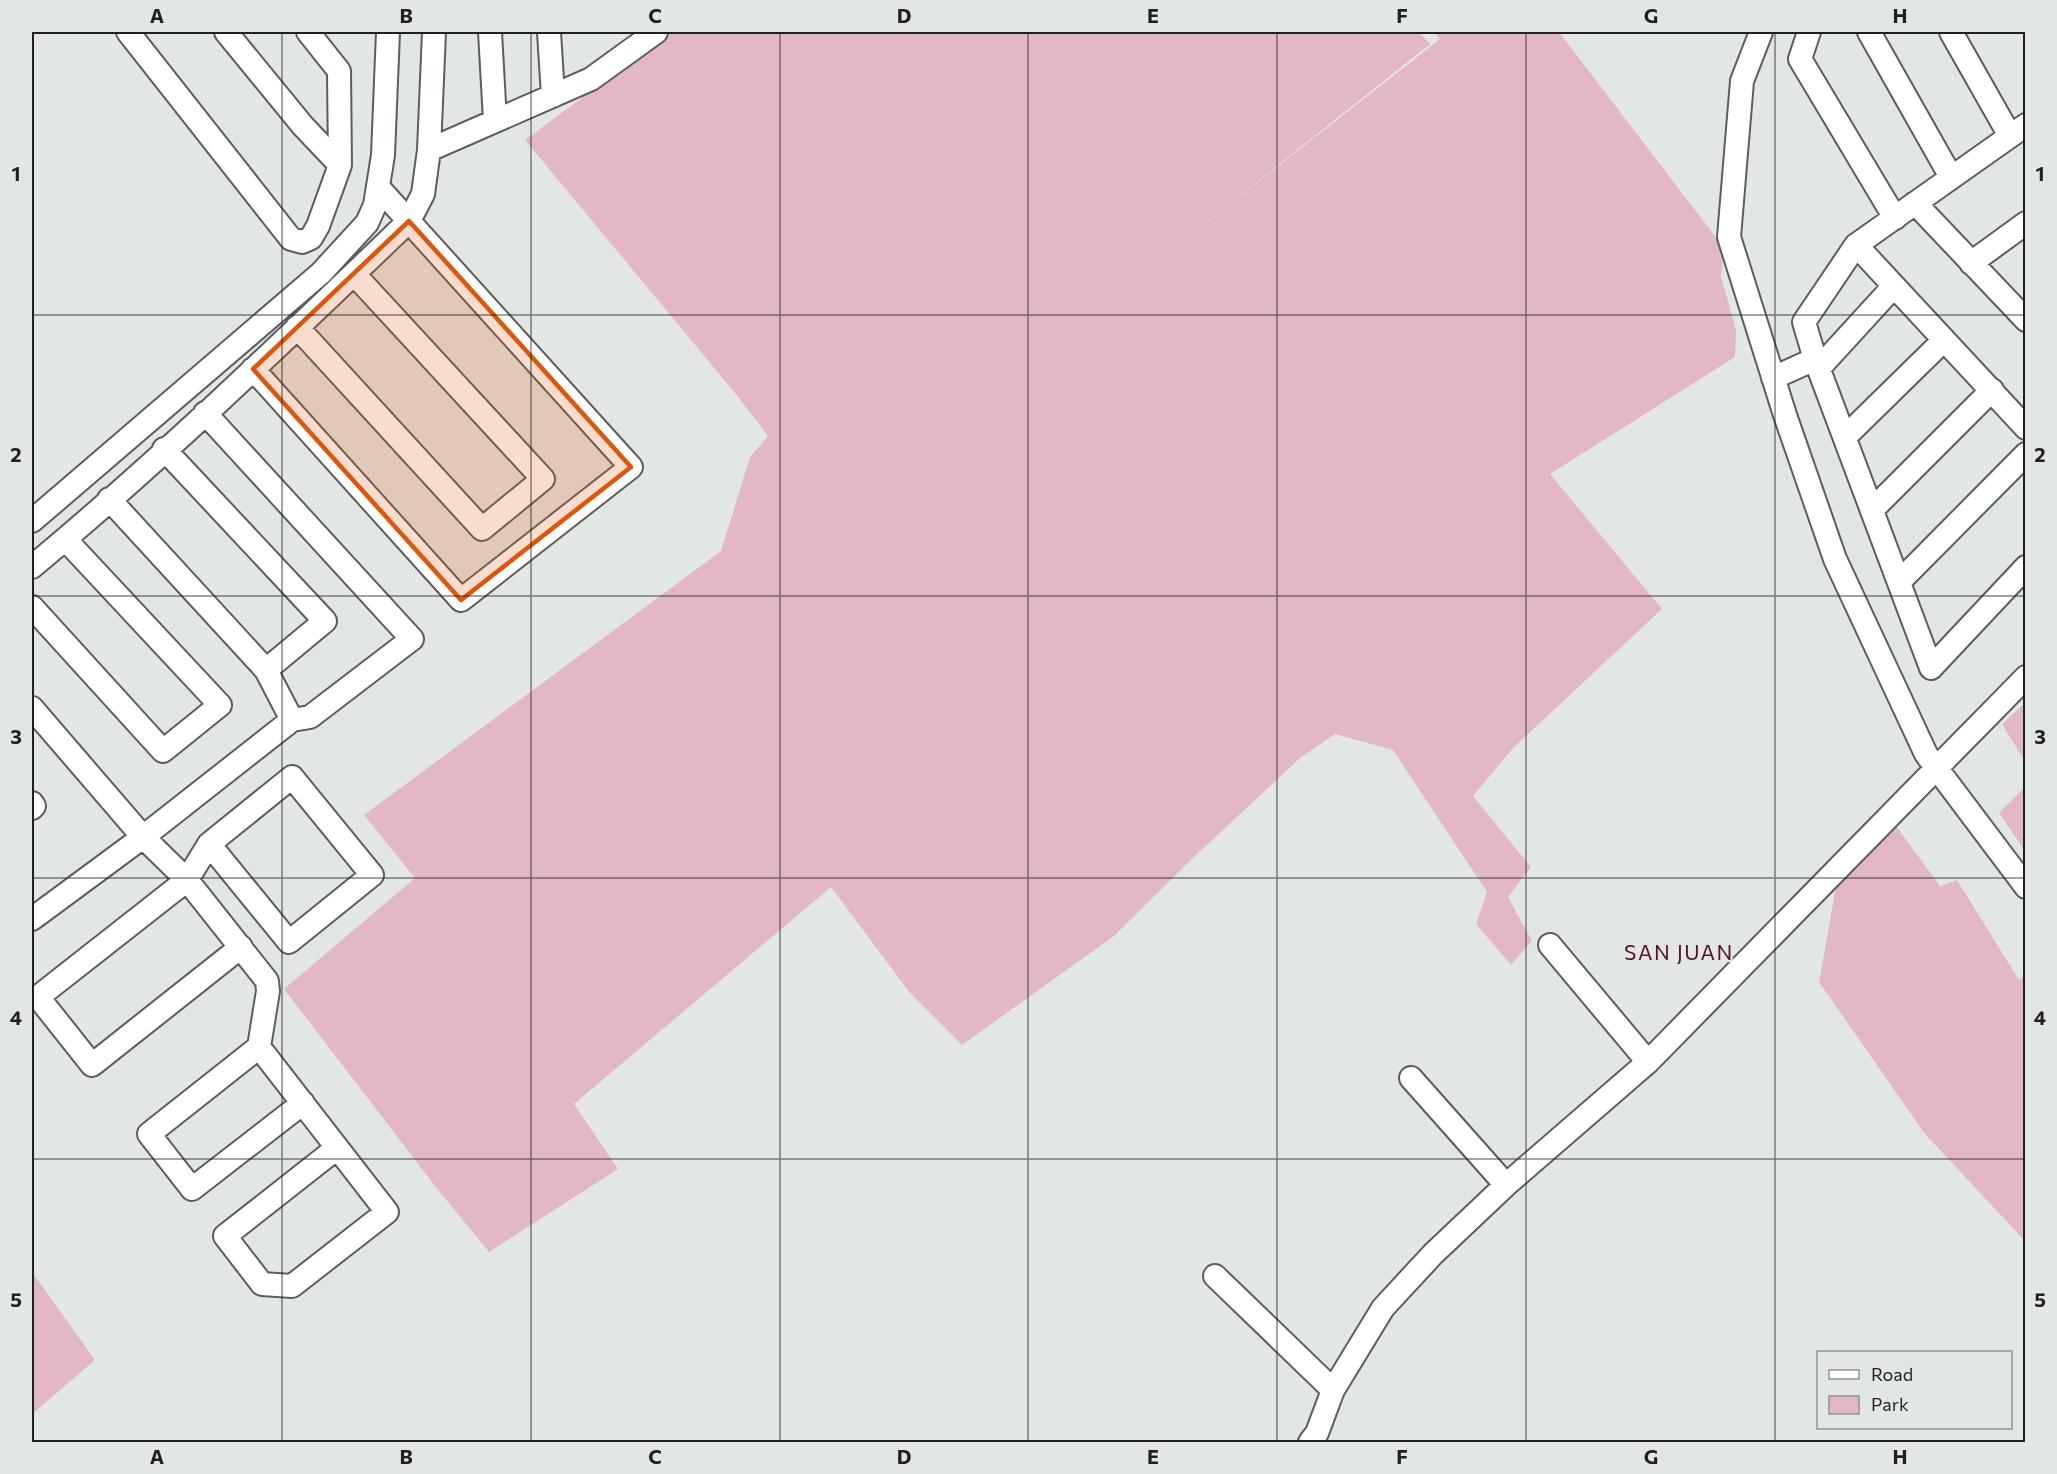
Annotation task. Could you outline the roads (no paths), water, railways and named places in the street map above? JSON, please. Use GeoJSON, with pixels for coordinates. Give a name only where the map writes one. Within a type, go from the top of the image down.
{"type":"FeatureCollection","features":[{"type":"Feature","properties":{"kind":"street"},"geometry":{"type":"LineString","coordinates":[[128,32],[291,239],[302,242],[311,238],[318,226],[340,165],[339,71],[309,32]]}},
{"type":"Feature","properties":{"kind":"street"},"geometry":{"type":"LineString","coordinates":[[226,32],[303,126],[340,165]]}},
{"type":"Feature","properties":{"kind":"street"},"geometry":{"type":"LineString","coordinates":[[32,521],[321,273],[366,223],[375,205],[383,155],[388,32]]}},
{"type":"Feature","properties":{"kind":"street"},"geometry":{"type":"LineString","coordinates":[[32,567],[253,369],[409,221],[423,194],[429,150],[434,32]]}},
{"type":"Feature","properties":{"kind":"street"},"geometry":{"type":"LineString","coordinates":[[490,32],[495,120]]}},
{"type":"Feature","properties":{"kind":"street"},"geometry":{"type":"LineString","coordinates":[[549,32],[553,96]]}},
{"type":"Feature","properties":{"kind":"street"},"geometry":{"type":"LineString","coordinates":[[429,150],[591,79],[656,32]]}},
{"type":"Feature","properties":{"kind":"street"},"geometry":{"type":"LineString","coordinates":[[1761,32],[1742,81],[1729,237],[1773,378],[1835,559],[1926,754],[2025,887]]}},
{"type":"Feature","properties":{"kind":"street"},"geometry":{"type":"LineString","coordinates":[[1809,32],[1800,59],[1894,218]]}},
{"type":"Feature","properties":{"kind":"street"},"geometry":{"type":"LineString","coordinates":[[1869,32],[1951,177]]}},
{"type":"Feature","properties":{"kind":"street"},"geometry":{"type":"LineString","coordinates":[[1951,32],[2018,130],[1856,245],[1804,322],[1817,363],[1931,668],[2025,567]]}},
{"type":"Feature","properties":{"kind":"street"},"geometry":{"type":"LineString","coordinates":[[253,369],[461,600],[631,468],[378,187]]}},
{"type":"Feature","properties":{"kind":"street"},"geometry":{"type":"LineString","coordinates":[[1915,203],[2024,317]]}},
{"type":"Feature","properties":{"kind":"street"},"geometry":{"type":"LineString","coordinates":[[1971,263],[2025,223]]}},
{"type":"Feature","properties":{"kind":"street"},"geometry":{"type":"LineString","coordinates":[[1856,245],[2025,428]]}},
{"type":"Feature","properties":{"kind":"street"},"geometry":{"type":"LineString","coordinates":[[297,327],[482,529],[543,479],[354,274]]}},
{"type":"Feature","properties":{"kind":"street"},"geometry":{"type":"LineString","coordinates":[[1773,378],[1817,363],[1894,286]]}},
{"type":"Feature","properties":{"kind":"street"},"geometry":{"type":"LineString","coordinates":[[1845,437],[1944,340]]}},
{"type":"Feature","properties":{"kind":"street"},"geometry":{"type":"LineString","coordinates":[[1872,510],[1992,390]]}},
{"type":"Feature","properties":{"kind":"street"},"geometry":{"type":"LineString","coordinates":[[32,919],[143,837],[292,720],[310,717],[412,639],[205,413]]}},
{"type":"Feature","properties":{"kind":"street"},"geometry":{"type":"LineString","coordinates":[[164,449],[325,621],[266,670]]}},
{"type":"Feature","properties":{"kind":"street"},"geometry":{"type":"LineString","coordinates":[[1899,582],[2025,454]]}},
{"type":"Feature","properties":{"kind":"street"},"geometry":{"type":"LineString","coordinates":[[109,499],[266,670],[292,720]]}},
{"type":"Feature","properties":{"kind":"street"},"geometry":{"type":"LineString","coordinates":[[32,607],[163,751],[220,705],[65,538]]}},
{"type":"Feature","properties":{"kind":"street"},"geometry":{"type":"LineString","coordinates":[[1310,1443],[1317,1433],[1333,1390],[1383,1308],[1432,1254],[1506,1185],[1648,1062],[2025,677]]}},
{"type":"Feature","properties":{"kind":"street"},"geometry":{"type":"LineString","coordinates":[[32,708],[143,837],[187,880],[267,981],[268,991],[259,1047],[149,1134],[192,1189],[303,1103]]}},
{"type":"Feature","properties":{"kind":"street"},"geometry":{"type":"LineString","coordinates":[[209,844],[289,942],[372,875],[292,777],[209,844],[187,880],[38,997],[92,1065],[240,947]]}},
{"type":"Feature","properties":{"kind":"street"},"geometry":{"type":"LineString","coordinates":[[32,803],[34,806],[32,808]]}},
{"type":"Feature","properties":{"kind":"street"},"geometry":{"type":"LineString","coordinates":[[1550,945],[1648,1062]]}},
{"type":"Feature","properties":{"kind":"street"},"geometry":{"type":"LineString","coordinates":[[259,1047],[387,1212],[292,1286],[262,1284],[225,1236],[337,1148]]}},
{"type":"Feature","properties":{"kind":"street"},"geometry":{"type":"LineString","coordinates":[[1410,1078],[1506,1185]]}},
{"type":"Feature","properties":{"kind":"street"},"geometry":{"type":"LineString","coordinates":[[1215,1276],[1333,1390]]}},
{"type":"Feature","properties":{"kind":"district","name":"SAN JUAN"},"geometry":{"type":"Point","coordinates":[1679,951]}}]}
